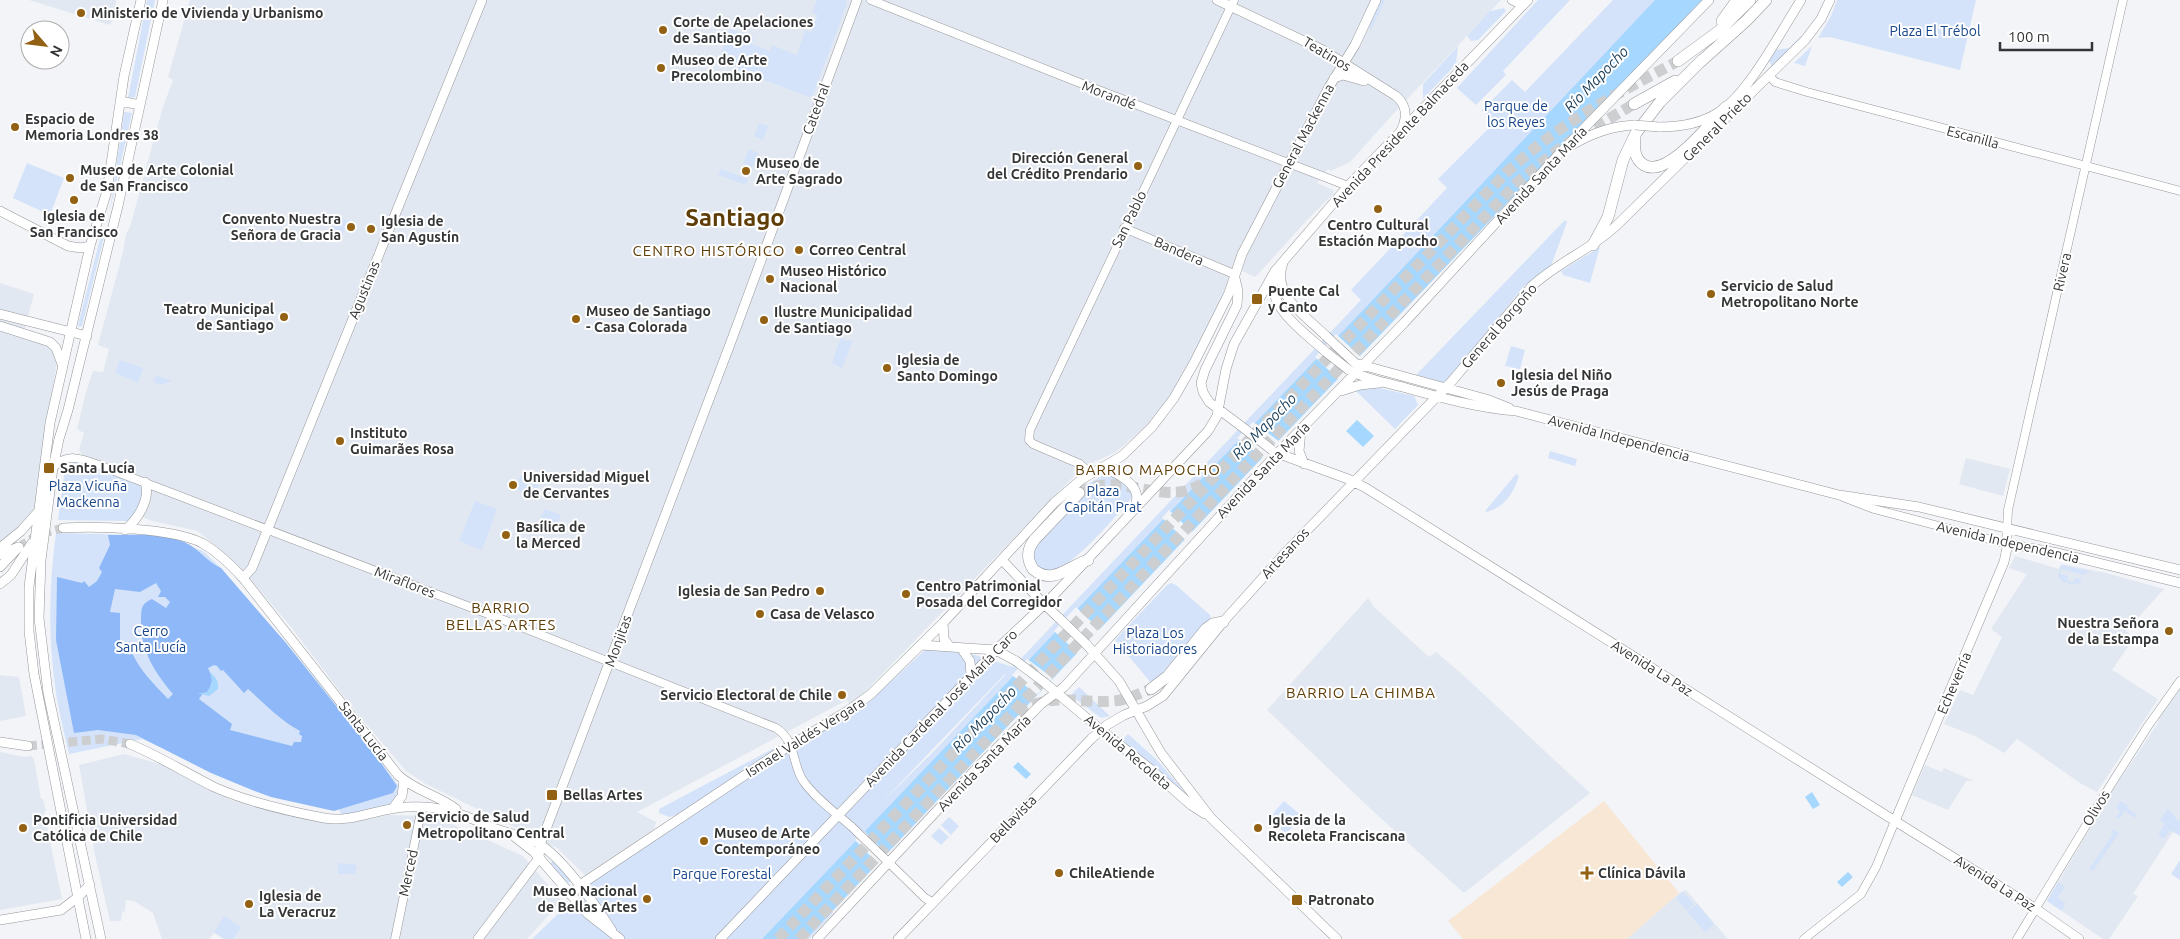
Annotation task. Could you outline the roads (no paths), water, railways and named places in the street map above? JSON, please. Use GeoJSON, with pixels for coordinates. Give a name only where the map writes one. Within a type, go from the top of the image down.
{"type":"FeatureCollection","features":[{"type":"Feature","properties":{"kind":"highway"},"geometry":{"type":"LineString","coordinates":[[1701,46],[1737,0]]}},
{"type":"Feature","properties":{"kind":"highway"},"geometry":{"type":"LineString","coordinates":[[1678,61],[1701,46],[1730,21],[1754,5],[1767,0]]}},
{"type":"Feature","properties":{"kind":"highway"},"geometry":{"type":"LineString","coordinates":[[1592,245],[1608,217],[1620,170],[1636,129],[1754,5]]}},
{"type":"Feature","properties":{"kind":"highway"},"geometry":{"type":"LineString","coordinates":[[1634,104],[1666,86],[1702,60]]}},
{"type":"Feature","properties":{"kind":"highway"},"geometry":{"type":"LineString","coordinates":[[1636,129],[1634,149],[1638,160],[1648,167],[1659,168],[1674,160],[1726,107]]}},
{"type":"Feature","properties":{"kind":"highway"},"geometry":{"type":"LineString","coordinates":[[1079,493],[1035,539],[1030,545],[1028,554],[1033,569],[1046,576],[1056,575],[1088,560]]}},
{"type":"Feature","properties":{"kind":"highway"},"geometry":{"type":"LineString","coordinates":[[1151,689],[1168,676],[1206,629],[1213,624],[1222,622]]}},
{"type":"Feature","properties":{"kind":"main road"},"geometry":{"type":"LineString","coordinates":[[86,939],[32,663],[28,602],[33,541],[50,423],[90,246],[107,191],[120,101],[141,0]]}},
{"type":"Feature","properties":{"kind":"main road"},"geometry":{"type":"LineString","coordinates":[[101,939],[66,771],[60,754],[40,640],[39,582],[53,468],[59,439],[68,410],[118,206],[163,0]]}},
{"type":"Feature","properties":{"kind":"main road","name":"Agustinas"},"geometry":{"type":"LineString","coordinates":[[243,578],[252,568],[482,0]]}},
{"type":"Feature","properties":{"kind":"main road","name":"Catedral"},"geometry":{"type":"LineString","coordinates":[[735,330],[857,0]]}},
{"type":"Feature","properties":{"kind":"main road","name":"Teatinos"},"geometry":{"type":"LineString","coordinates":[[1217,0],[1232,3],[1309,43],[1396,96],[1403,105],[1406,119],[1399,133]]}},
{"type":"Feature","properties":{"kind":"main road","name":"General Mackenna"},"geometry":{"type":"LineString","coordinates":[[1234,274],[1242,254],[1288,164],[1334,78],[1355,45],[1376,0]]}},
{"type":"Feature","properties":{"kind":"main road"},"geometry":{"type":"LineString","coordinates":[[1512,0],[1526,3]]}},
{"type":"Feature","properties":{"kind":"main road","name":"Avenida Santa María"},"geometry":{"type":"LineString","coordinates":[[817,939],[886,860],[1041,704],[1057,692],[1095,653],[1274,452],[1301,430],[1338,391],[1355,368],[1709,0]]}},
{"type":"Feature","properties":{"kind":"main road","name":"General Prieto"},"geometry":{"type":"LineString","coordinates":[[1559,154],[1600,131],[1620,126],[1636,129],[1659,127],[1693,123],[1713,116],[1726,107],[1742,91],[1801,0]]}},
{"type":"Feature","properties":{"kind":"main road","name":"General Prieto"},"geometry":{"type":"LineString","coordinates":[[1592,245],[1617,225],[1809,35],[1821,19],[1830,0]]}},
{"type":"Feature","properties":{"kind":"main road","name":"Avenida Presidente Balmaceda"},"geometry":{"type":"LineString","coordinates":[[1275,271],[1348,186],[1526,3]]}},
{"type":"Feature","properties":{"kind":"main road"},"geometry":{"type":"LineString","coordinates":[[1762,62],[1769,76]]}},
{"type":"Feature","properties":{"kind":"main road"},"geometry":{"type":"LineString","coordinates":[[1334,78],[1343,75],[1376,85]]}},
{"type":"Feature","properties":{"kind":"main road"},"geometry":{"type":"LineString","coordinates":[[120,101],[140,105]]}},
{"type":"Feature","properties":{"kind":"main road"},"geometry":{"type":"LineString","coordinates":[[0,211],[68,246],[81,248],[90,246]]}},
{"type":"Feature","properties":{"kind":"main road","name":"General Borgoño"},"geometry":{"type":"LineString","coordinates":[[1437,396],[1532,286],[1592,245]]}},
{"type":"Feature","properties":{"kind":"main road","name":"Avenida Independencia"},"geometry":{"type":"LineString","coordinates":[[1285,258],[1279,278],[1282,290],[1355,368],[1486,399],[1516,411],[1839,495],[1919,507],[2180,570]]}},
{"type":"Feature","properties":{"kind":"main road","name":"Avenida Independencia"},"geometry":{"type":"LineString","coordinates":[[1275,271],[1272,288],[1276,302],[1334,360],[1387,383],[1476,406],[1516,411]]}},
{"type":"Feature","properties":{"kind":"main road","name":"Avenida Cardenal José María Caro"},"geometry":{"type":"LineString","coordinates":[[720,939],[996,650],[1088,560],[1208,431],[1215,420],[1218,410],[1226,369],[1234,344],[1275,271]]}},
{"type":"Feature","properties":{"kind":"main road","name":"Avenida La Paz"},"geometry":{"type":"LineString","coordinates":[[1234,274],[1238,291],[1237,305],[1201,380],[1206,397],[1218,410],[1274,452],[1354,482],[2036,909],[2079,939]]}},
{"type":"Feature","properties":{"kind":"main road","name":"Ismael Valdés Vergara"},"geometry":{"type":"LineString","coordinates":[[571,894],[580,885],[790,745],[859,704],[876,691],[922,645],[1066,492],[1091,474],[1102,469],[1137,442],[1158,420],[1174,398],[1194,363],[1229,293],[1234,274]]}},
{"type":"Feature","properties":{"kind":"main road"},"geometry":{"type":"LineString","coordinates":[[0,314],[86,336]]}},
{"type":"Feature","properties":{"kind":"main road"},"geometry":{"type":"LineString","coordinates":[[0,326],[50,342],[56,348],[62,364]]}},
{"type":"Feature","properties":{"kind":"main road","name":"Monjitas"},"geometry":{"type":"LineString","coordinates":[[478,939],[538,858],[540,845],[735,330]]}},
{"type":"Feature","properties":{"kind":"main road"},"geometry":{"type":"LineString","coordinates":[[1338,391],[1360,385],[1387,383]]}},
{"type":"Feature","properties":{"kind":"main road","name":"Artesanos"},"geometry":{"type":"LineString","coordinates":[[1138,711],[1151,705],[1162,696],[1222,622],[1286,552],[1437,396]]}},
{"type":"Feature","properties":{"kind":"main road"},"geometry":{"type":"LineString","coordinates":[[1301,430],[1299,451],[1304,464]]}},
{"type":"Feature","properties":{"kind":"main road"},"geometry":{"type":"LineString","coordinates":[[1102,469],[1114,471],[1134,489],[1137,498],[1135,510]]}},
{"type":"Feature","properties":{"kind":"main road"},"geometry":{"type":"LineString","coordinates":[[125,530],[137,517],[143,505],[148,491],[145,482]]}},
{"type":"Feature","properties":{"kind":"main road"},"geometry":{"type":"LineString","coordinates":[[0,548],[21,531],[37,513]]}},
{"type":"Feature","properties":{"kind":"main road","name":"Santa Lucía"},"geometry":{"type":"LineString","coordinates":[[63,528],[125,530],[169,534],[190,538],[213,551],[243,578],[404,780],[427,794],[446,802],[460,813]]}},
{"type":"Feature","properties":{"kind":"main road","name":"Rivera"},"geometry":{"type":"LineString","coordinates":[[2007,529],[2007,544]]}},
{"type":"Feature","properties":{"kind":"main road"},"geometry":{"type":"LineString","coordinates":[[0,584],[12,575],[33,541]]}},
{"type":"Feature","properties":{"kind":"main road","name":"Avenida Independencia"},"geometry":{"type":"LineString","coordinates":[[2007,544],[2058,553],[2180,583]]}},
{"type":"Feature","properties":{"kind":"main road","name":"Echeverría"},"geometry":{"type":"LineString","coordinates":[[1895,821],[2004,562],[2007,544]]}},
{"type":"Feature","properties":{"kind":"main road"},"geometry":{"type":"LineString","coordinates":[[0,555],[18,547],[0,567]]}},
{"type":"Feature","properties":{"kind":"main road","name":"Avenida Recoleta"},"geometry":{"type":"LineString","coordinates":[[1002,560],[1095,653],[1119,681],[1161,753],[1211,818],[1338,939]]}},
{"type":"Feature","properties":{"kind":"main road"},"geometry":{"type":"LineString","coordinates":[[943,623],[944,639],[950,647]]}},
{"type":"Feature","properties":{"kind":"main road"},"geometry":{"type":"LineString","coordinates":[[922,645],[996,650]]}},
{"type":"Feature","properties":{"kind":"main road"},"geometry":{"type":"LineString","coordinates":[[961,648],[970,661],[972,675]]}},
{"type":"Feature","properties":{"kind":"main road","name":"Avenida Recoleta"},"geometry":{"type":"LineString","coordinates":[[996,650],[1016,661],[1046,683],[1191,805],[1211,818]]}},
{"type":"Feature","properties":{"kind":"main road","name":"Bellavista"},"geometry":{"type":"LineString","coordinates":[[898,939],[1101,730],[1124,715],[1138,711]]}},
{"type":"Feature","properties":{"kind":"main road"},"geometry":{"type":"LineString","coordinates":[[0,742],[28,746]]}},
{"type":"Feature","properties":{"kind":"main road"},"geometry":{"type":"LineString","coordinates":[[130,744],[228,792],[255,802],[325,818],[343,819],[392,808],[435,807],[460,813],[512,835],[528,839],[540,845],[580,885],[612,931]]}},
{"type":"Feature","properties":{"kind":"main road"},"geometry":{"type":"LineString","coordinates":[[392,808],[402,796],[404,780]]}},
{"type":"Feature","properties":{"kind":"main road"},"geometry":{"type":"LineString","coordinates":[[512,835],[528,846],[588,914],[620,939]]}},
{"type":"Feature","properties":{"kind":"main road"},"geometry":{"type":"LineString","coordinates":[[0,920],[61,910],[90,885]]}},
{"type":"Feature","properties":{"kind":"street","name":"Morandé"},"geometry":{"type":"LineString","coordinates":[[872,0],[1176,121],[1348,186]]}},
{"type":"Feature","properties":{"kind":"street","name":"Rivera"},"geometry":{"type":"LineString","coordinates":[[2007,529],[2008,510],[2123,0]]}},
{"type":"Feature","properties":{"kind":"street","name":"San Pablo"},"geometry":{"type":"LineString","coordinates":[[1091,474],[1080,464],[1037,447],[1029,440],[1030,430],[1232,3]]}},
{"type":"Feature","properties":{"kind":"street","name":"Escanilla"},"geometry":{"type":"LineString","coordinates":[[1769,76],[1776,83],[2180,192]]}},
{"type":"Feature","properties":{"kind":"street","name":"Bandera"},"geometry":{"type":"LineString","coordinates":[[1124,228],[1234,274]]}},
{"type":"Feature","properties":{"kind":"street","name":"Miraflores"},"geometry":{"type":"LineString","coordinates":[[53,468],[64,460],[79,458],[496,616],[776,728],[783,733],[790,745],[803,781],[825,805],[852,827],[886,860]]}},
{"type":"Feature","properties":{"kind":"street","name":"Avenida Independencia"},"geometry":{"type":"LineString","coordinates":[[1839,495],[1874,509],[2007,544]]}},
{"type":"Feature","properties":{"kind":"street","name":"Olivos"},"geometry":{"type":"LineString","coordinates":[[2017,939],[2069,850],[2137,743],[2180,681]]}},
{"type":"Feature","properties":{"kind":"street","name":"Merced"},"geometry":{"type":"LineString","coordinates":[[394,939],[422,807]]}},
{"type":"Feature","properties":{"kind":"street"},"geometry":{"type":"LineString","coordinates":[[1804,939],[1861,894],[1876,867],[1895,821]]}},
{"type":"Feature","properties":{"kind":"street"},"geometry":{"type":"LineString","coordinates":[[886,860],[925,898],[932,902]]}},
{"type":"Feature","properties":{"kind":"water","name":"Río Mapocho"},"geometry":{"type":"Polygon","coordinates":[[[1655,0],[1702,0],[1260,460],[806,939],[762,939],[1367,306],[1655,0]]]}},
{"type":"Feature","properties":{"kind":"water"},"geometry":{"type":"Polygon","coordinates":[[[1357,420],[1374,436],[1363,447],[1346,431],[1357,420]]]}},
{"type":"Feature","properties":{"kind":"water"},"geometry":{"type":"Polygon","coordinates":[[[208,668],[217,679],[218,685],[218,689],[209,696],[197,693],[206,693],[212,684],[211,673],[208,668]]]}},
{"type":"Feature","properties":{"kind":"water"},"geometry":{"type":"Polygon","coordinates":[[[1018,762],[1031,774],[1026,779],[1013,767],[1018,762]]]}},
{"type":"Feature","properties":{"kind":"water"},"geometry":{"type":"Polygon","coordinates":[[[1812,792],[1820,805],[1813,809],[1805,797],[1812,792]]]}},
{"type":"Feature","properties":{"kind":"water"},"geometry":{"type":"Polygon","coordinates":[[[1848,872],[1853,877],[1842,887],[1837,882],[1848,872]]]}},
{"type":"Feature","properties":{"kind":"tunnel"},"geometry":{"type":"LineString","coordinates":[[778,939],[1266,422],[1508,171],[1548,138],[1589,110],[1678,61]]}},
{"type":"Feature","properties":{"kind":"tunnel"},"geometry":{"type":"LineString","coordinates":[[799,939],[1238,474],[1519,181],[1563,146],[1634,104]]}},
{"type":"Feature","properties":{"kind":"tunnel"},"geometry":{"type":"LineString","coordinates":[[1079,493],[1094,487],[1110,485],[1158,492],[1174,492],[1189,490],[1204,482]]}},
{"type":"Feature","properties":{"kind":"tunnel"},"geometry":{"type":"LineString","coordinates":[[19,547],[40,534],[63,528]]}},
{"type":"Feature","properties":{"kind":"tunnel"},"geometry":{"type":"LineString","coordinates":[[1018,713],[1030,706],[1053,700],[1118,700],[1151,689]]}},
{"type":"Feature","properties":{"kind":"tunnel"},"geometry":{"type":"LineString","coordinates":[[28,746],[102,739],[130,744]]}},
{"type":"Feature","properties":{"kind":"place","name":"Ministerio de Vivienda y Urbanismo"},"geometry":{"type":"Point","coordinates":[81,13]}},
{"type":"Feature","properties":{"kind":"place","name":"Corte de Apelaciones de Santiago"},"geometry":{"type":"Point","coordinates":[663,30]}},
{"type":"Feature","properties":{"kind":"place","name":"Museo de Arte Precolombino"},"geometry":{"type":"Point","coordinates":[661,68]}},
{"type":"Feature","properties":{"kind":"place","name":"Espacio de Memoria Londres 38"},"geometry":{"type":"Point","coordinates":[15,127]}},
{"type":"Feature","properties":{"kind":"place","name":"Dirección General del Crédito Prendario"},"geometry":{"type":"Point","coordinates":[1138,166]}},
{"type":"Feature","properties":{"kind":"place","name":"Museo de Arte Sagrado"},"geometry":{"type":"Point","coordinates":[746,171]}},
{"type":"Feature","properties":{"kind":"place","name":"Museo de Arte Colonial de San Francisco"},"geometry":{"type":"Point","coordinates":[70,178]}},
{"type":"Feature","properties":{"kind":"place","name":"Iglesia de San Francisco"},"geometry":{"type":"Point","coordinates":[74,200]}},
{"type":"Feature","properties":{"kind":"place","name":"Centro Cultural Estación Mapocho"},"geometry":{"type":"Point","coordinates":[1378,209]}},
{"type":"Feature","properties":{"kind":"place","name":"Convento Nuestra Señora de Gracia"},"geometry":{"type":"Point","coordinates":[351,227]}},
{"type":"Feature","properties":{"kind":"place","name":"Iglesia de San Agustín"},"geometry":{"type":"Point","coordinates":[371,229]}},
{"type":"Feature","properties":{"kind":"place","name":"Correo Central"},"geometry":{"type":"Point","coordinates":[799,250]}},
{"type":"Feature","properties":{"kind":"place","name":"Museo Histórico Nacional"},"geometry":{"type":"Point","coordinates":[770,279]}},
{"type":"Feature","properties":{"kind":"place","name":"Servicio de Salud Metropolitano Norte"},"geometry":{"type":"Point","coordinates":[1711,294]}},
{"type":"Feature","properties":{"kind":"place","name":"Puente Cal y Canto"},"geometry":{"type":"Point","coordinates":[1257,299]}},
{"type":"Feature","properties":{"kind":"place","name":"Teatro Municipal de Santiago"},"geometry":{"type":"Point","coordinates":[284,317]}},
{"type":"Feature","properties":{"kind":"place","name":"Museo de Santiago - Casa Colorada"},"geometry":{"type":"Point","coordinates":[576,319]}},
{"type":"Feature","properties":{"kind":"place","name":"Ilustre Municipalidad de Santiago"},"geometry":{"type":"Point","coordinates":[764,320]}},
{"type":"Feature","properties":{"kind":"place","name":"Iglesia de Santo Domingo"},"geometry":{"type":"Point","coordinates":[887,368]}},
{"type":"Feature","properties":{"kind":"place","name":"Iglesia del Niño Jesús de Praga"},"geometry":{"type":"Point","coordinates":[1501,383]}},
{"type":"Feature","properties":{"kind":"place","name":"Instituto Guimarães Rosa"},"geometry":{"type":"Point","coordinates":[340,441]}},
{"type":"Feature","properties":{"kind":"place","name":"Santa Lucía"},"geometry":{"type":"Point","coordinates":[49,468]}},
{"type":"Feature","properties":{"kind":"place","name":"Universidad Miguel de Cervantes"},"geometry":{"type":"Point","coordinates":[513,485]}},
{"type":"Feature","properties":{"kind":"place","name":"Basílica de la Merced"},"geometry":{"type":"Point","coordinates":[506,535]}},
{"type":"Feature","properties":{"kind":"place","name":"Iglesia de San Pedro"},"geometry":{"type":"Point","coordinates":[820,591]}},
{"type":"Feature","properties":{"kind":"place","name":"Centro Patrimonial Posada del Corregidor"},"geometry":{"type":"Point","coordinates":[906,594]}},
{"type":"Feature","properties":{"kind":"place","name":"Casa de Velasco"},"geometry":{"type":"Point","coordinates":[760,614]}},
{"type":"Feature","properties":{"kind":"place","name":"Nuestra Señora de la Estampa"},"geometry":{"type":"Point","coordinates":[2169,631]}},
{"type":"Feature","properties":{"kind":"place","name":"Servicio Electoral de Chile"},"geometry":{"type":"Point","coordinates":[842,695]}},
{"type":"Feature","properties":{"kind":"place","name":"Bellas Artes"},"geometry":{"type":"Point","coordinates":[552,795]}},
{"type":"Feature","properties":{"kind":"place","name":"Servicio de Salud Metropolitano Central"},"geometry":{"type":"Point","coordinates":[407,825]}},
{"type":"Feature","properties":{"kind":"place","name":"Pontificia Universidad Católica de Chile"},"geometry":{"type":"Point","coordinates":[23,828]}},
{"type":"Feature","properties":{"kind":"place","name":"Iglesia de la Recoleta Franciscana"},"geometry":{"type":"Point","coordinates":[1258,828]}},
{"type":"Feature","properties":{"kind":"place","name":"Museo de Arte Contemporáneo"},"geometry":{"type":"Point","coordinates":[704,841]}},
{"type":"Feature","properties":{"kind":"place","name":"ChileAtiende"},"geometry":{"type":"Point","coordinates":[1059,873]}},
{"type":"Feature","properties":{"kind":"place","name":"Clínica Dávila"},"geometry":{"type":"Point","coordinates":[1587,873]}},
{"type":"Feature","properties":{"kind":"place","name":"Museo Nacional de Bellas Artes"},"geometry":{"type":"Point","coordinates":[647,899]}},
{"type":"Feature","properties":{"kind":"place","name":"Patronato"},"geometry":{"type":"Point","coordinates":[1297,900]}},
{"type":"Feature","properties":{"kind":"place","name":"Iglesia de La Veracruz"},"geometry":{"type":"Point","coordinates":[249,904]}},
{"type":"Feature","properties":{"kind":"district","name":"Santiago"},"geometry":{"type":"Point","coordinates":[735,217]}},
{"type":"Feature","properties":{"kind":"district","name":"CENTRO HISTÓRICO"},"geometry":{"type":"Point","coordinates":[709,250]}},
{"type":"Feature","properties":{"kind":"district","name":"BARRIO MAPOCHO"},"geometry":{"type":"Point","coordinates":[1148,469]}},
{"type":"Feature","properties":{"kind":"district","name":"BARRIO BELLAS ARTES"},"geometry":{"type":"Point","coordinates":[501,616]}},
{"type":"Feature","properties":{"kind":"district","name":"BARRIO LA CHIMBA"},"geometry":{"type":"Point","coordinates":[1361,692]}},
{"type":"Feature","properties":{"kind":"park label","name":"Plaza El Trébol"},"geometry":{"type":"Point","coordinates":[1935,31]}},
{"type":"Feature","properties":{"kind":"park label","name":"Parque de los Reyes"},"geometry":{"type":"Point","coordinates":[1516,114]}},
{"type":"Feature","properties":{"kind":"park label","name":"Plaza Vicuña Mackenna"},"geometry":{"type":"Point","coordinates":[88,494]}},
{"type":"Feature","properties":{"kind":"park label","name":"Plaza Capitán Prat"},"geometry":{"type":"Point","coordinates":[1103,500]}},
{"type":"Feature","properties":{"kind":"park label","name":"Cerro Santa Lucía"},"geometry":{"type":"Point","coordinates":[151,640]}},
{"type":"Feature","properties":{"kind":"park label","name":"Plaza Los Historiadores"},"geometry":{"type":"Point","coordinates":[1155,642]}},
{"type":"Feature","properties":{"kind":"park label","name":"Parque Forestal"},"geometry":{"type":"Point","coordinates":[722,874]}}]}
